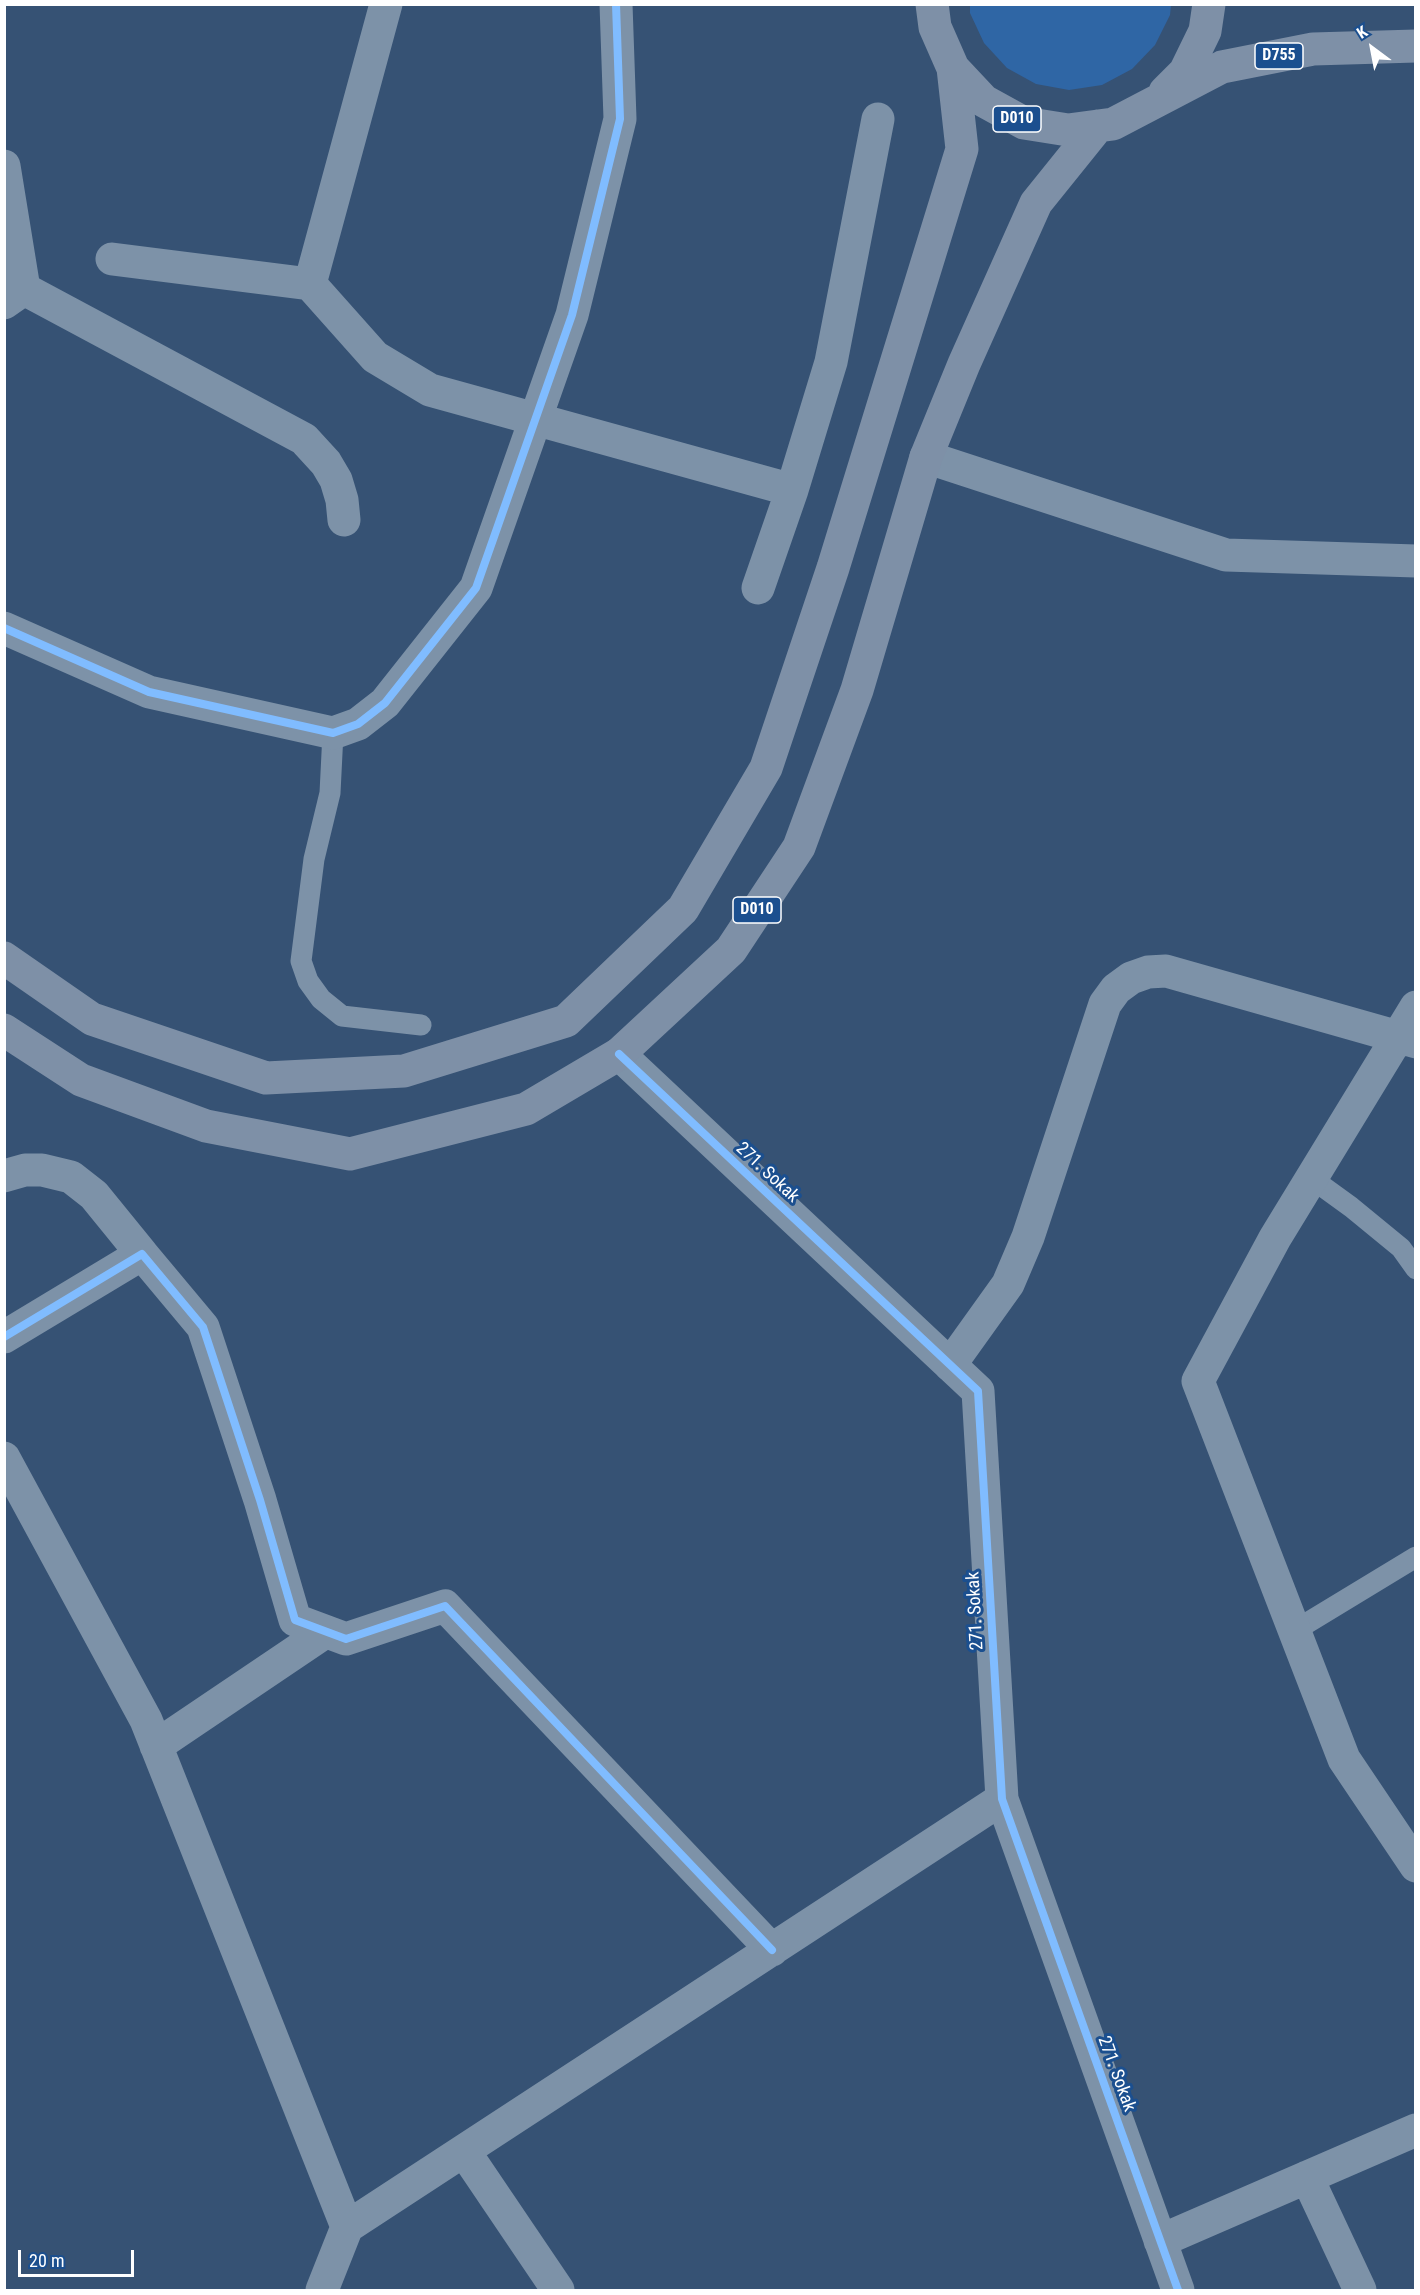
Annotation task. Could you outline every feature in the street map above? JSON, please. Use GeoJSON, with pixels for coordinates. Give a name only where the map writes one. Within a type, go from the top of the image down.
{"type":"FeatureCollection","features":[{"type":"Feature","properties":{"kind":"highway","name":"D010"},"geometry":{"type":"LineString","coordinates":[[4,958],[92,1019],[266,1078],[404,1071],[566,1021],[683,909],[766,768],[833,568],[962,149],[953,68],[935,27],[932,4]]}},
{"type":"Feature","properties":{"kind":"highway","name":"D010"},"geometry":{"type":"LineString","coordinates":[[953,68],[984,101],[1024,123],[1068,130],[1113,124],[1153,104],[1185,72],[1205,31],[1209,4]]}},
{"type":"Feature","properties":{"kind":"highway","name":"D755"},"geometry":{"type":"LineString","coordinates":[[1153,104],[1222,67],[1312,49],[1416,46]]}},
{"type":"Feature","properties":{"kind":"highway","name":"D010"},"geometry":{"type":"LineString","coordinates":[[4,1030],[81,1080],[196,1122],[350,1154],[526,1109],[620,1054],[731,950],[799,847],[857,690],[926,457],[964,364],[1036,202],[1098,126]]}},
{"type":"Feature","properties":{"kind":"street"},"geometry":{"type":"LineString","coordinates":[[310,285],[386,4]]}},
{"type":"Feature","properties":{"kind":"street"},"geometry":{"type":"LineString","coordinates":[[4,628],[149,692],[333,733],[358,724],[385,703],[476,588],[572,315],[620,119],[616,4]]}},
{"type":"Feature","properties":{"kind":"street"},"geometry":{"type":"LineString","coordinates":[[758,588],[792,490],[831,362],[878,119]]}},
{"type":"Feature","properties":{"kind":"street"},"geometry":{"type":"LineString","coordinates":[[4,166],[14,296],[304,439],[326,462],[336,480],[342,500],[344,520]]}},
{"type":"Feature","properties":{"kind":"street"},"geometry":{"type":"LineString","coordinates":[[112,259],[310,285],[375,357],[430,390],[535,421],[792,490]]}},
{"type":"Feature","properties":{"kind":"street"},"geometry":{"type":"LineString","coordinates":[[926,457],[1226,555],[1416,561]]}},
{"type":"Feature","properties":{"kind":"street"},"geometry":{"type":"LineString","coordinates":[[950,1365],[1008,1284],[1028,1237],[1105,1004],[1116,989],[1131,978],[1148,972],[1166,971],[1406,1040]]}},
{"type":"Feature","properties":{"kind":"street"},"geometry":{"type":"LineString","coordinates":[[1416,1006],[1406,1040],[1311,1178],[1275,1238],[1198,1381],[1344,1760],[1406,1834],[1416,1866]]}},
{"type":"Feature","properties":{"kind":"street","name":"271. Sokak"},"geometry":{"type":"LineString","coordinates":[[620,1054],[978,1391],[1002,1799],[1178,2290]]}},
{"type":"Feature","properties":{"kind":"street"},"geometry":{"type":"LineString","coordinates":[[4,1176],[25,1170],[42,1170],[70,1177],[94,1195],[203,1327],[260,1500],[295,1620],[346,1639],[445,1606],[771,1950]]}},
{"type":"Feature","properties":{"kind":"street"},"geometry":{"type":"LineString","coordinates":[[4,1337],[142,1254]]}},
{"type":"Feature","properties":{"kind":"street"},"geometry":{"type":"LineString","coordinates":[[4,1458],[146,1720],[347,2227]]}},
{"type":"Feature","properties":{"kind":"street"},"geometry":{"type":"LineString","coordinates":[[156,1746],[325,1632]]}},
{"type":"Feature","properties":{"kind":"street"},"geometry":{"type":"LineString","coordinates":[[322,2290],[347,2227],[1002,1799]]}},
{"type":"Feature","properties":{"kind":"street"},"geometry":{"type":"LineString","coordinates":[[1160,2241],[1416,2130]]}},
{"type":"Feature","properties":{"kind":"street"},"geometry":{"type":"LineString","coordinates":[[464,2151],[558,2290]]}},
{"type":"Feature","properties":{"kind":"street"},"geometry":{"type":"LineString","coordinates":[[1307,2177],[1360,2290]]}},
{"type":"Feature","properties":{"kind":"lane"},"geometry":{"type":"LineString","coordinates":[[333,733],[330,793],[314,859],[301,961],[309,981],[321,999],[342,1016],[421,1025]]}},
{"type":"Feature","properties":{"kind":"lane"},"geometry":{"type":"LineString","coordinates":[[1311,1178],[1401,1248],[1416,1269]]}},
{"type":"Feature","properties":{"kind":"lane"},"geometry":{"type":"LineString","coordinates":[[1294,1630],[1416,1557]]}},
{"type":"Feature","properties":{"kind":"shaded area"},"geometry":{"type":"Polygon","coordinates":[[[970,4],[1171,5],[1170,15],[1155,45],[1132,69],[1102,85],[1069,90],[1036,84],[1007,68],[984,43],[970,13],[970,4]]]}},
{"type":"Feature","properties":{"kind":"cycle path"},"geometry":{"type":"LineString","coordinates":[[4,628],[149,692],[333,733],[358,724],[385,703],[476,588],[572,315],[620,119],[616,4]]}},
{"type":"Feature","properties":{"kind":"cycle path"},"geometry":{"type":"LineString","coordinates":[[619,1054],[978,1391],[1002,1799],[1178,2290]]}},
{"type":"Feature","properties":{"kind":"cycle path"},"geometry":{"type":"LineString","coordinates":[[4,1337],[142,1254],[203,1327],[260,1500],[295,1620],[346,1639],[445,1606],[772,1950]]}}]}
